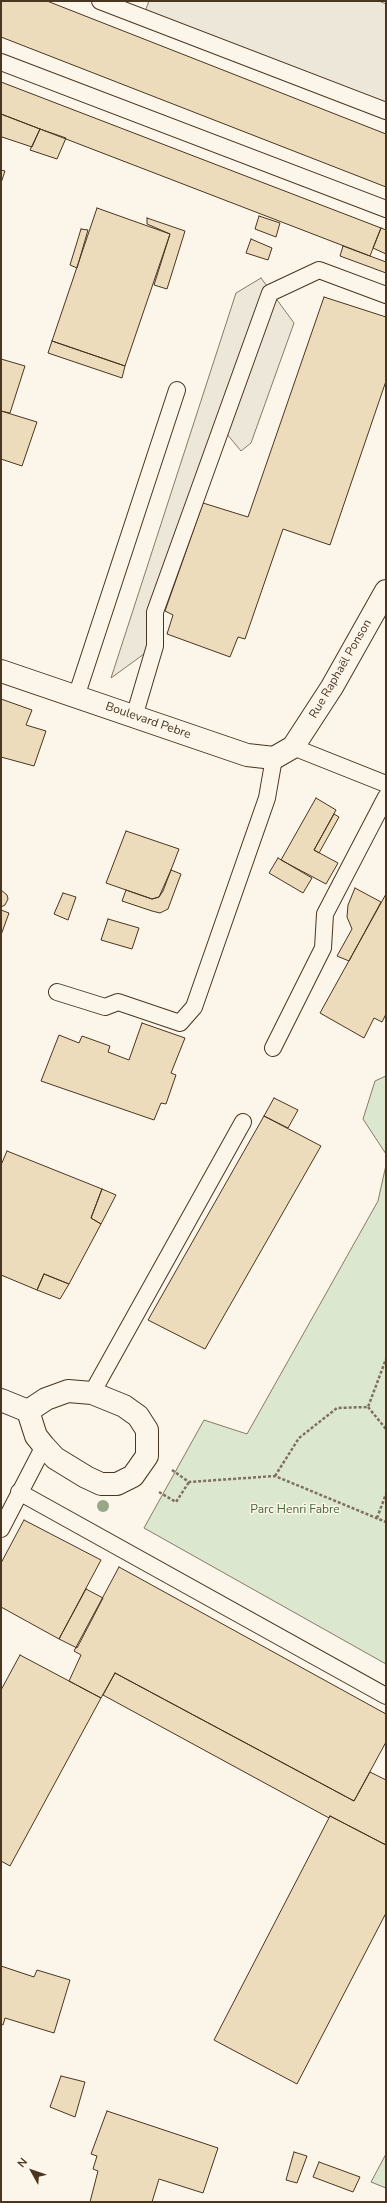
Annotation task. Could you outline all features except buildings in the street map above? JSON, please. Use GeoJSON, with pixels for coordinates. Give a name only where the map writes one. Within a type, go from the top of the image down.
{"type":"FeatureCollection","features":[{"type":"Feature","properties":{"kind":"street","name":"Rue Raphaël Ponson"},"geometry":{"type":"LineString","coordinates":[[294,747],[332,687],[386,591]]}},
{"type":"Feature","properties":{"kind":"street","name":"Boulevard Pebre"},"geometry":{"type":"LineString","coordinates":[[1,671],[247,755],[274,758]]}},
{"type":"Feature","properties":{"kind":"street"},"geometry":{"type":"LineString","coordinates":[[274,758],[294,747]]}},
{"type":"Feature","properties":{"kind":"street"},"geometry":{"type":"LineString","coordinates":[[68,1391],[92,1393],[124,1406],[138,1416],[147,1430],[147,1456],[133,1476],[117,1484],[101,1484],[86,1477],[55,1458],[36,1436],[28,1411],[46,1399],[68,1391]]}},
{"type":"Feature","properties":{"kind":"street"},"geometry":{"type":"LineString","coordinates":[[1,1400],[28,1411]]}},
{"type":"Feature","properties":{"kind":"lane"},"geometry":{"type":"LineString","coordinates":[[100,1],[386,111]]}},
{"type":"Feature","properties":{"kind":"lane"},"geometry":{"type":"LineString","coordinates":[[1,62],[386,209]]}},
{"type":"Feature","properties":{"kind":"lane"},"geometry":{"type":"LineString","coordinates":[[134,717],[156,646],[155,612],[270,293],[319,270],[386,296]]}},
{"type":"Feature","properties":{"kind":"lane"},"geometry":{"type":"LineString","coordinates":[[76,697],[177,390]]}},
{"type":"Feature","properties":{"kind":"lane"},"geometry":{"type":"LineString","coordinates":[[294,747],[386,784]]}},
{"type":"Feature","properties":{"kind":"lane"},"geometry":{"type":"LineString","coordinates":[[57,992],[105,1007],[118,1002],[180,1023],[194,1007],[266,798],[274,758]]}},
{"type":"Feature","properties":{"kind":"lane"},"geometry":{"type":"LineString","coordinates":[[273,1048],[323,948],[325,914],[386,797]]}},
{"type":"Feature","properties":{"kind":"lane"},"geometry":{"type":"LineString","coordinates":[[92,1393],[243,1122]]}},
{"type":"Feature","properties":{"kind":"lane"},"geometry":{"type":"LineString","coordinates":[[1,1529],[44,1446]]}},
{"type":"Feature","properties":{"kind":"lane"},"geometry":{"type":"LineString","coordinates":[[19,1492],[386,1696]]}},
{"type":"Feature","properties":{"kind":"path"},"geometry":{"type":"LineString","coordinates":[[368,1407],[386,1359]]}},
{"type":"Feature","properties":{"kind":"path"},"geometry":{"type":"LineString","coordinates":[[368,1407],[386,1429]]}},
{"type":"Feature","properties":{"kind":"path"},"geometry":{"type":"LineString","coordinates":[[275,1476],[299,1438],[337,1408],[368,1407]]}},
{"type":"Feature","properties":{"kind":"path"},"geometry":{"type":"LineString","coordinates":[[147,1456],[176,1472],[189,1482],[275,1476],[386,1522]]}},
{"type":"Feature","properties":{"kind":"path"},"geometry":{"type":"LineString","coordinates":[[133,1476],[176,1502],[189,1482]]}},
{"type":"Feature","properties":{"kind":"path"},"geometry":{"type":"LineString","coordinates":[[377,1518],[386,1494]]}},
{"type":"Feature","properties":{"kind":"green space"},"geometry":{"type":"Polygon","coordinates":[[[386,1076],[386,1154],[363,1119],[375,1081],[386,1076]]]}},
{"type":"Feature","properties":{"kind":"green space","name":"Parc Henri Fabre"},"geometry":{"type":"Polygon","coordinates":[[[386,1165],[386,1664],[144,1528],[204,1420],[247,1434],[378,1201],[386,1165]]]}},
{"type":"Feature","properties":{"kind":"green space"},"geometry":{"type":"Polygon","coordinates":[[[386,2154],[386,2188],[371,2182],[386,2154]]]}},
{"type":"Feature","properties":{"kind":"shaded area"},"geometry":{"type":"Polygon","coordinates":[[[149,1],[379,1],[386,4],[386,111],[143,17],[149,1]]]}},
{"type":"Feature","properties":{"kind":"shaded area"},"geometry":{"type":"Polygon","coordinates":[[[261,278],[294,323],[251,443],[241,451],[221,427],[155,612],[155,646],[111,678],[236,293],[261,278]]]}}]}
